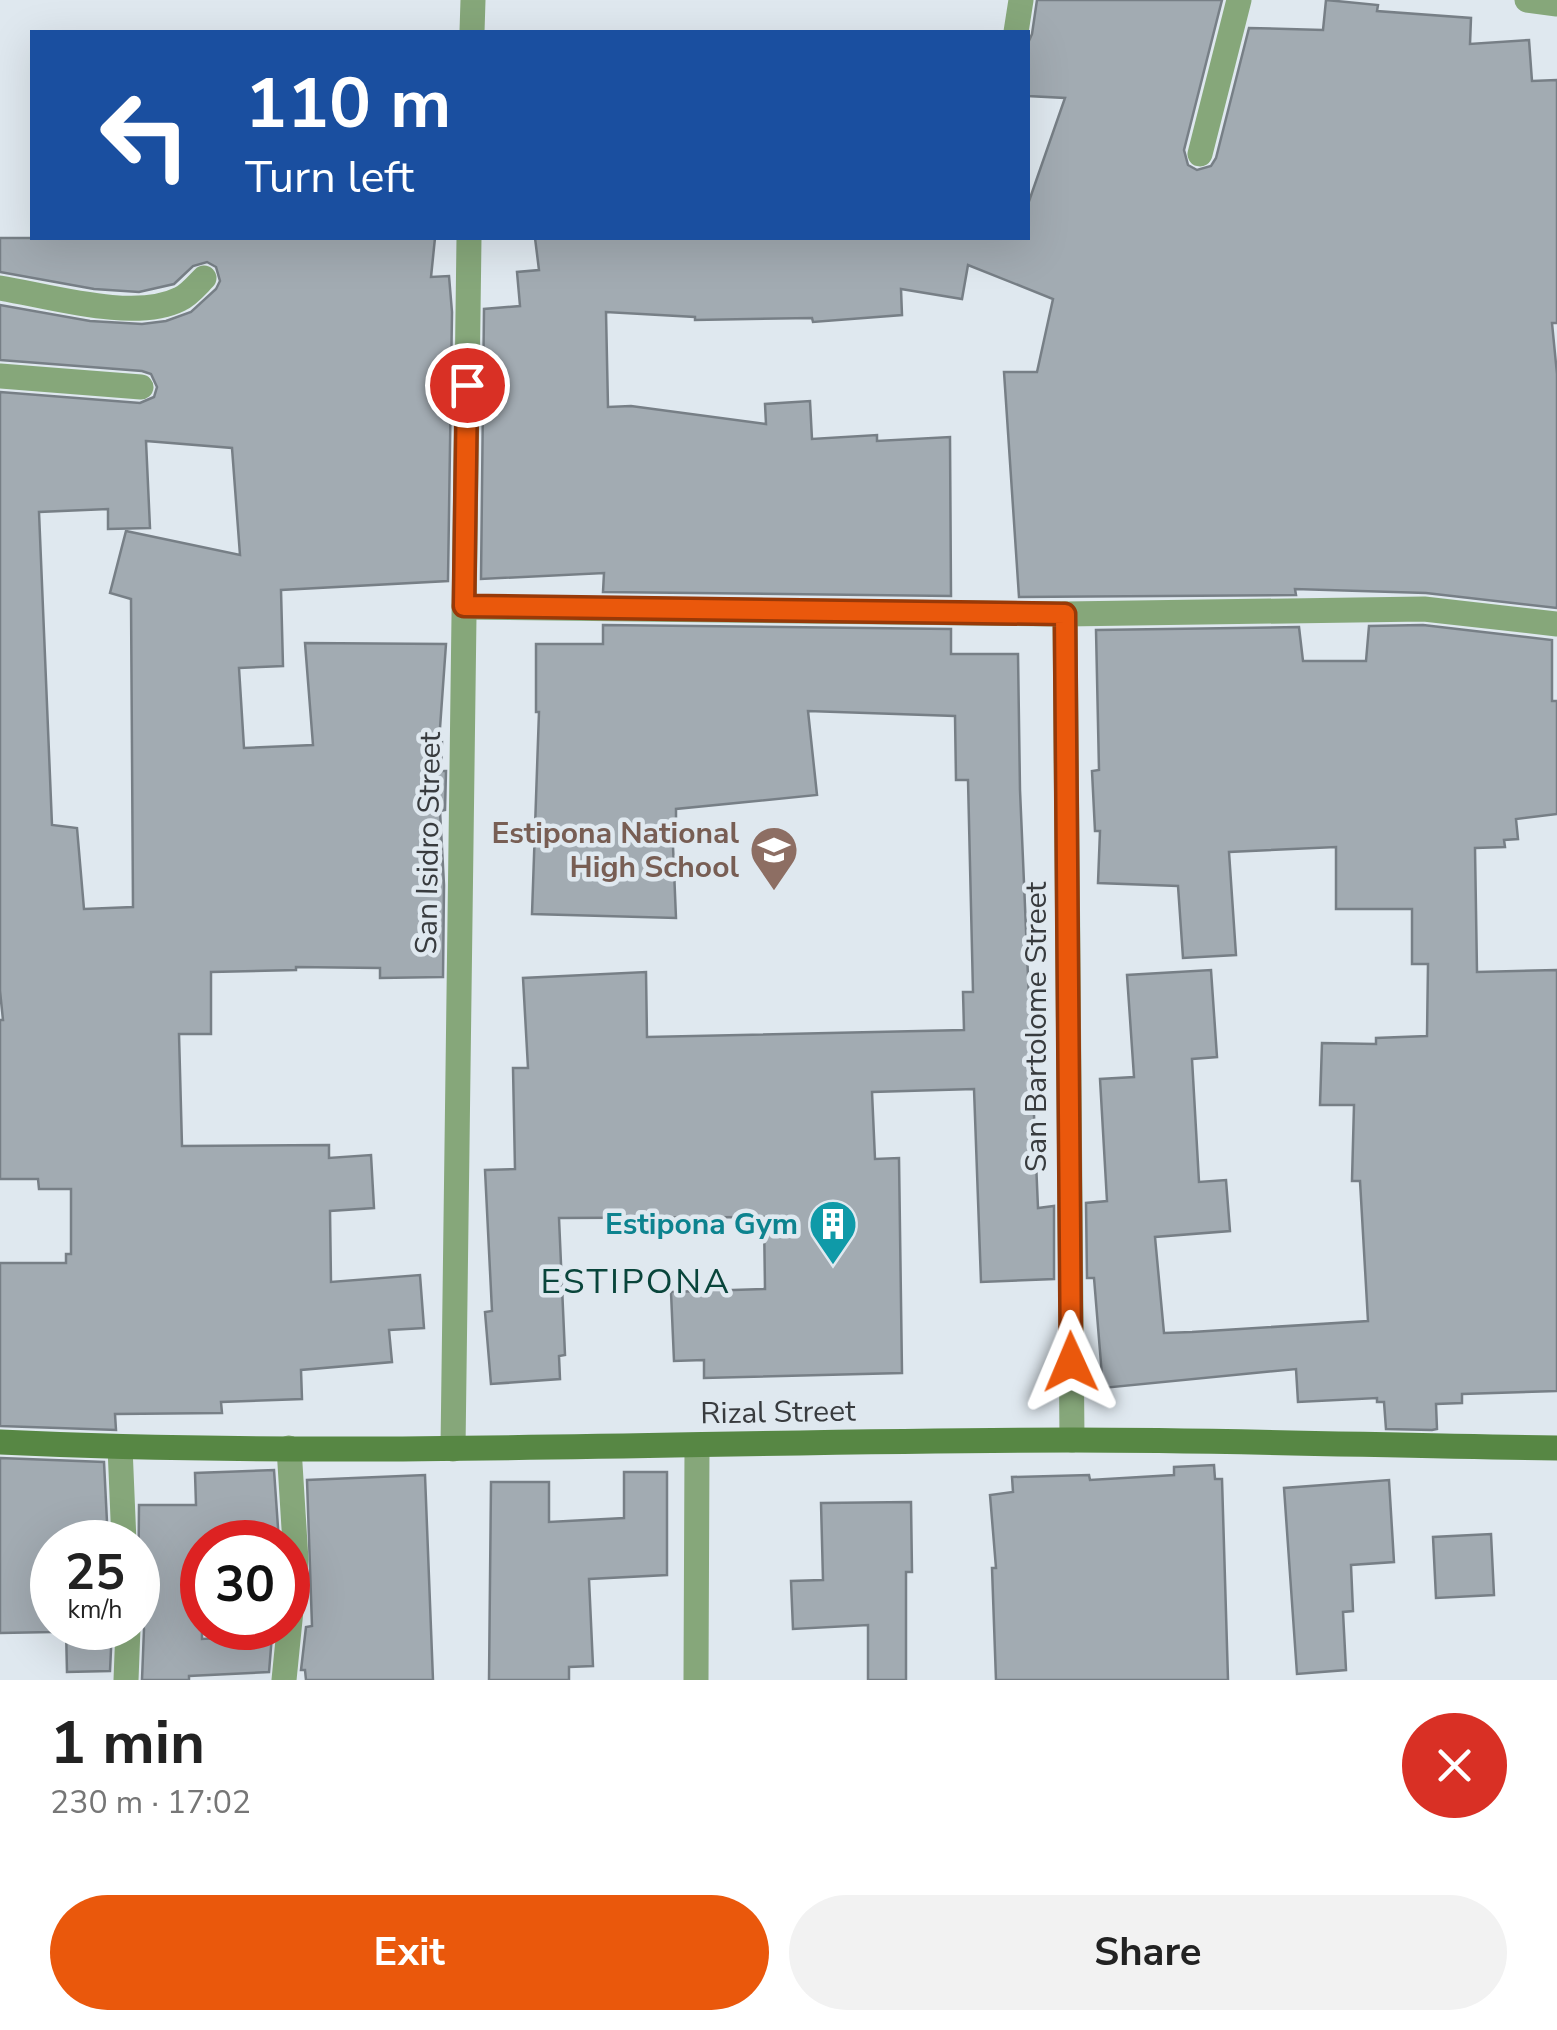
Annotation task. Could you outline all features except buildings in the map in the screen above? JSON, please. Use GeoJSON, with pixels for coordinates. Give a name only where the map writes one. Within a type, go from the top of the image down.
{"type":"FeatureCollection","features":[{"type":"Feature","properties":{"kind":"main road","name":"Rizal Street"},"geometry":{"type":"LineString","coordinates":[[0,1442],[120,1447],[453,1449],[1072,1440],[1557,1448]]}},
{"type":"Feature","properties":{"kind":"street"},"geometry":{"type":"LineString","coordinates":[[472,0],[472,30]]}},
{"type":"Feature","properties":{"kind":"street"},"geometry":{"type":"LineString","coordinates":[[1016,30],[1021,0]]}},
{"type":"Feature","properties":{"kind":"street"},"geometry":{"type":"LineString","coordinates":[[1200,154],[1239,0]]}},
{"type":"Feature","properties":{"kind":"street"},"geometry":{"type":"LineString","coordinates":[[1527,0],[1557,4]]}},
{"type":"Feature","properties":{"kind":"street","name":"San Isidro Street"},"geometry":{"type":"LineString","coordinates":[[453,1449],[469,240]]}},
{"type":"Feature","properties":{"kind":"street"},"geometry":{"type":"LineString","coordinates":[[0,288],[128,309],[182,299],[204,278]]}},
{"type":"Feature","properties":{"kind":"street"},"geometry":{"type":"LineString","coordinates":[[0,376],[141,387]]}},
{"type":"Feature","properties":{"kind":"street"},"geometry":{"type":"LineString","coordinates":[[464,606],[1065,614],[1424,608],[1557,624]]}},
{"type":"Feature","properties":{"kind":"street","name":"San Bartolome Street"},"geometry":{"type":"LineString","coordinates":[[1065,614],[1072,1440]]}},
{"type":"Feature","properties":{"kind":"street"},"geometry":{"type":"LineString","coordinates":[[696,1680],[697,1446]]}},
{"type":"Feature","properties":{"kind":"street"},"geometry":{"type":"LineString","coordinates":[[120,1447],[123,1520]]}},
{"type":"Feature","properties":{"kind":"street"},"geometry":{"type":"LineString","coordinates":[[284,1680],[296,1560],[289,1448]]}},
{"type":"Feature","properties":{"kind":"street"},"geometry":{"type":"LineString","coordinates":[[126,1680],[127,1650]]}},
{"type":"Feature","properties":{"kind":"place","name":"Estipona National High School"},"geometry":{"type":"Point","coordinates":[774,892]}},
{"type":"Feature","properties":{"kind":"place","name":"Estipona Gym"},"geometry":{"type":"Point","coordinates":[833,1266]}},
{"type":"Feature","properties":{"kind":"district","name":"ESTIPONA"},"geometry":{"type":"Point","coordinates":[636,1281]}},
{"type":"Feature","properties":{"kind":"route"},"geometry":{"type":"LineString","coordinates":[[467,385],[464,606],[1065,614],[1071,1362]]}}]}
